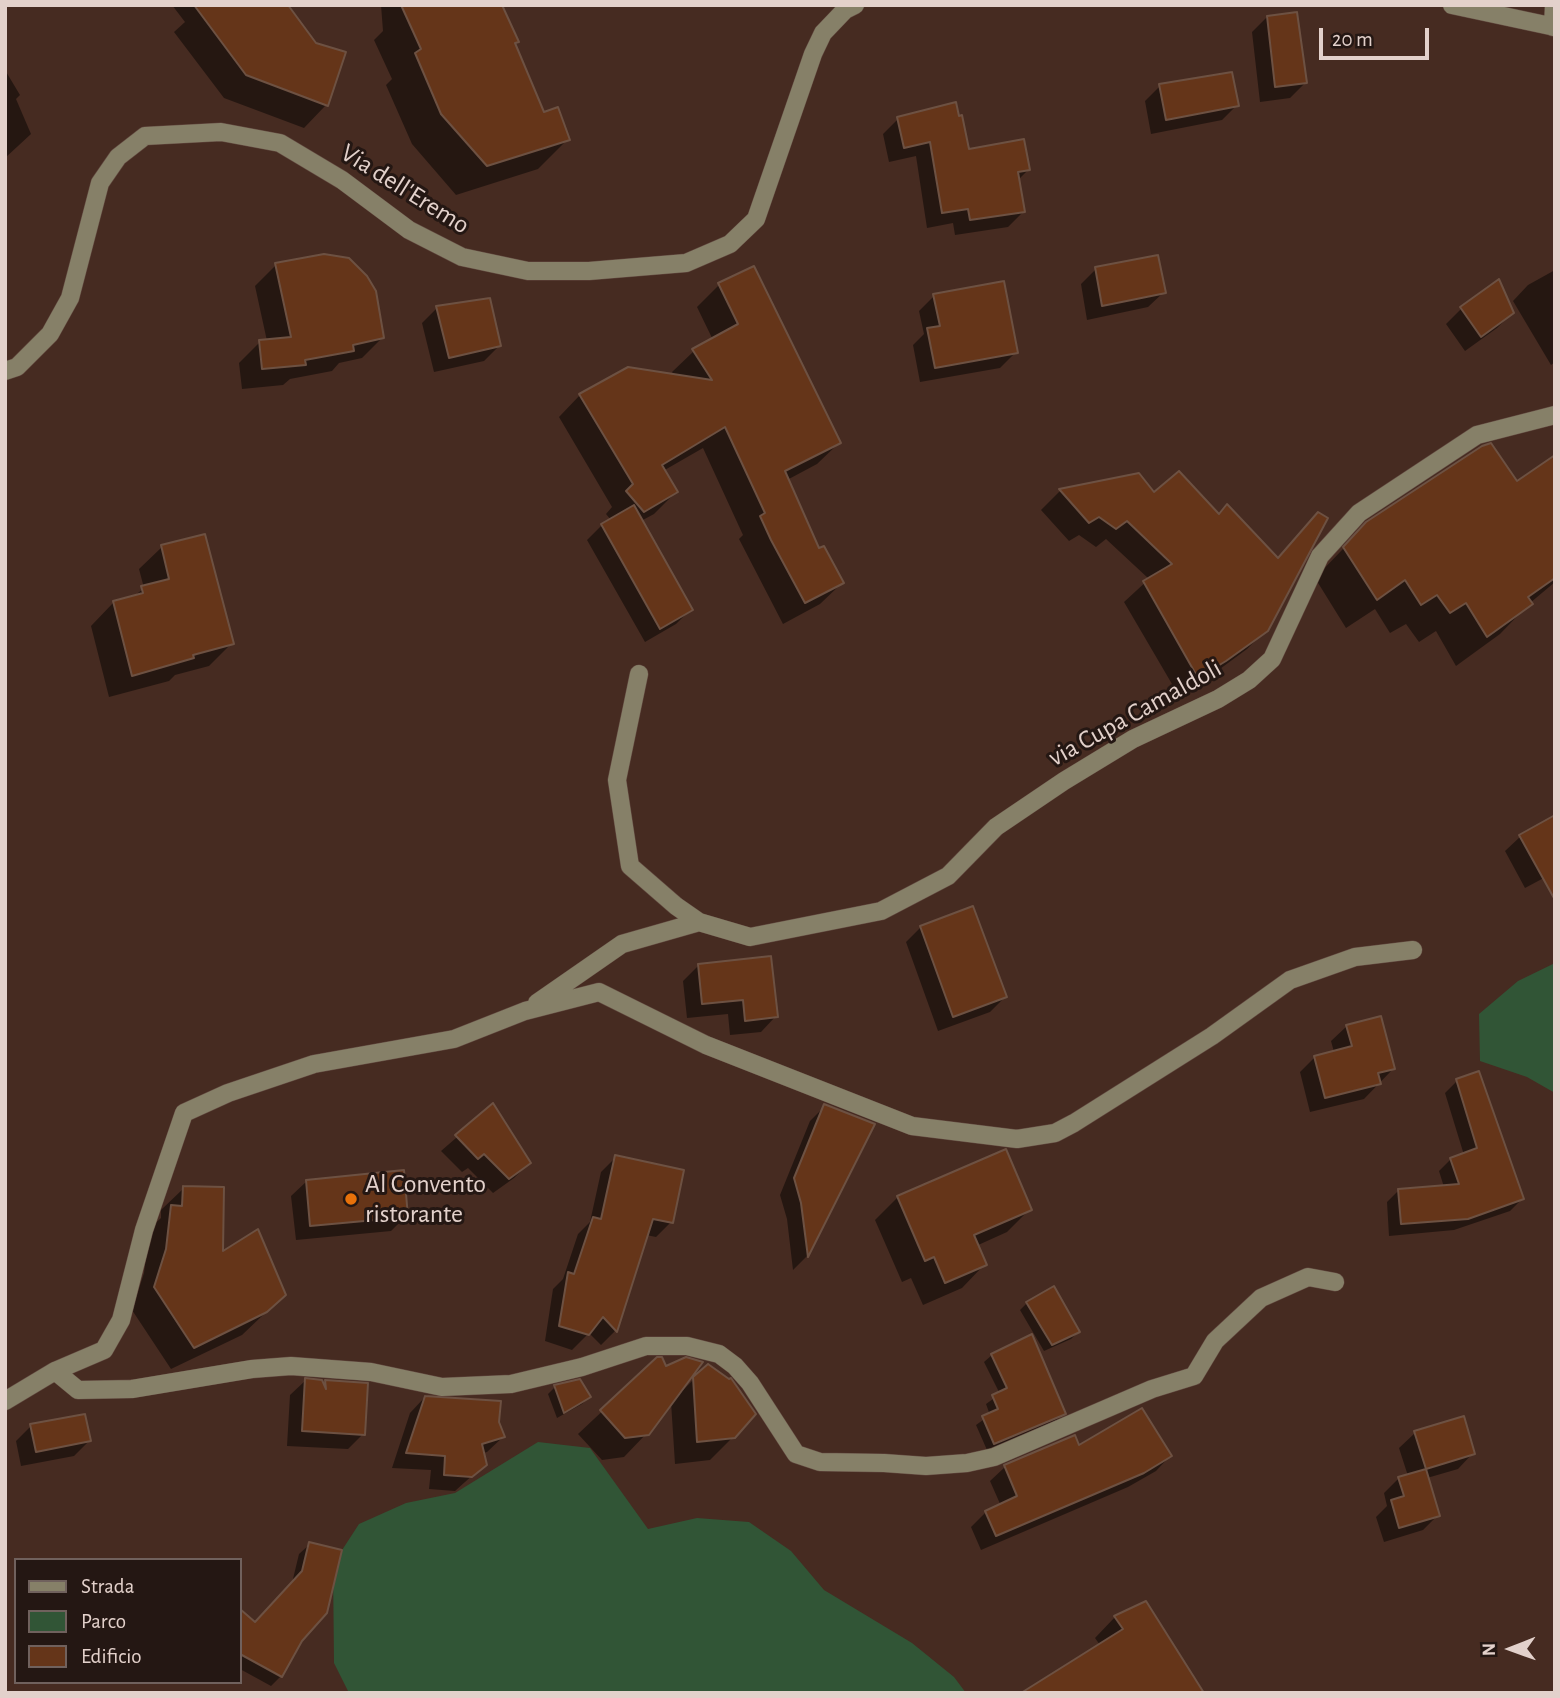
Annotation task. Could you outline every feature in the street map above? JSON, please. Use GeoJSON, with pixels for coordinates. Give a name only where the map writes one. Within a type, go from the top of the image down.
{"type":"FeatureCollection","features":[{"type":"Feature","properties":{"kind":"street","name":"Via dell'Eremo"},"geometry":{"type":"LineString","coordinates":[[5,371],[17,367],[50,334],[69,298],[100,183],[118,157],[145,136],[221,132],[281,143],[342,180],[409,230],[462,257],[528,271],[589,271],[686,263],[730,244],[756,219],[813,54],[823,33],[845,10],[855,5]]}},
{"type":"Feature","properties":{"kind":"street"},"geometry":{"type":"LineString","coordinates":[[1452,5],[1554,26],[1554,5]]}},
{"type":"Feature","properties":{"kind":"street","name":"via Cupa Camaldoli"},"geometry":{"type":"LineString","coordinates":[[639,674],[617,780],[630,866],[699,922],[750,937],[881,911],[948,876],[996,827],[1064,780],[1133,739],[1218,699],[1249,680],[1272,659],[1321,556],[1359,513],[1477,435],[1555,415]]}},
{"type":"Feature","properties":{"kind":"street"},"geometry":{"type":"LineString","coordinates":[[525,1011],[622,944],[699,922]]}},
{"type":"Feature","properties":{"kind":"street"},"geometry":{"type":"LineString","coordinates":[[5,1401],[55,1371],[104,1350],[121,1320],[144,1230],[184,1113],[228,1093],[314,1064],[454,1039],[525,1011],[599,992],[706,1045],[912,1126],[1017,1139],[1055,1133],[1074,1123],[1212,1036],[1290,980],[1355,957],[1413,950]]}},
{"type":"Feature","properties":{"kind":"street"},"geometry":{"type":"LineString","coordinates":[[55,1371],[78,1390],[132,1389],[252,1368],[291,1367],[371,1373],[442,1387],[511,1384],[582,1367],[646,1346],[687,1346],[719,1354],[735,1366],[750,1383],[796,1454],[820,1462],[926,1466],[967,1463],[994,1457],[1152,1389],[1194,1376],[1215,1341],[1261,1298],[1307,1277],[1335,1282]]}},
{"type":"Feature","properties":{"kind":"green space"},"geometry":{"type":"Polygon","coordinates":[[[1555,963],[1555,1093],[1527,1077],[1480,1061],[1479,1014],[1518,981],[1555,963]]]}},
{"type":"Feature","properties":{"kind":"green space"},"geometry":{"type":"Polygon","coordinates":[[[538,1442],[590,1448],[648,1529],[697,1518],[749,1522],[791,1551],[824,1590],[912,1643],[954,1677],[966,1693],[349,1693],[334,1663],[333,1564],[359,1524],[406,1503],[455,1493],[538,1442]]]}},
{"type":"Feature","properties":{"kind":"building"},"geometry":{"type":"Polygon","coordinates":[[[194,5],[288,5],[316,43],[346,52],[328,106],[246,75],[194,5]]]}},
{"type":"Feature","properties":{"kind":"building"},"geometry":{"type":"Polygon","coordinates":[[[401,5],[502,5],[519,42],[515,43],[544,112],[558,107],[570,140],[487,166],[441,114],[415,53],[421,49],[401,5]]]}},
{"type":"Feature","properties":{"kind":"building"},"geometry":{"type":"Polygon","coordinates":[[[1297,12],[1307,83],[1275,87],[1267,16],[1297,12]]]}},
{"type":"Feature","properties":{"kind":"building"},"geometry":{"type":"Polygon","coordinates":[[[1232,72],[1239,106],[1166,120],[1159,84],[1232,72]]]}},
{"type":"Feature","properties":{"kind":"building"},"geometry":{"type":"Polygon","coordinates":[[[956,102],[959,116],[962,115],[969,149],[1024,139],[1030,170],[1018,172],[1025,212],[970,220],[968,209],[942,213],[930,142],[904,148],[897,117],[956,102]]]}},
{"type":"Feature","properties":{"kind":"building"},"geometry":{"type":"Polygon","coordinates":[[[324,254],[349,258],[367,276],[376,291],[384,338],[353,345],[354,351],[305,360],[306,365],[262,369],[259,340],[291,337],[275,263],[324,254]]]}},
{"type":"Feature","properties":{"kind":"building"},"geometry":{"type":"Polygon","coordinates":[[[1158,255],[1166,293],[1102,306],[1095,267],[1158,255]]]}},
{"type":"Feature","properties":{"kind":"building"},"geometry":{"type":"Polygon","coordinates":[[[754,266],[841,443],[785,471],[819,548],[824,546],[844,583],[805,603],[760,516],[765,513],[725,427],[662,465],[678,492],[644,512],[626,491],[633,484],[579,394],[628,367],[712,380],[692,349],[738,324],[718,283],[754,266]]]}},
{"type":"Feature","properties":{"kind":"building"},"geometry":{"type":"Polygon","coordinates":[[[1499,279],[1514,313],[1481,337],[1460,307],[1499,279]]]}},
{"type":"Feature","properties":{"kind":"building"},"geometry":{"type":"Polygon","coordinates":[[[1004,281],[1018,353],[935,368],[927,328],[940,326],[933,294],[1004,281]]]}},
{"type":"Feature","properties":{"kind":"building"},"geometry":{"type":"Polygon","coordinates":[[[490,298],[501,346],[449,358],[436,306],[490,298]]]}},
{"type":"Feature","properties":{"kind":"building"},"geometry":{"type":"Polygon","coordinates":[[[1491,443],[1517,481],[1555,455],[1555,578],[1528,597],[1533,604],[1487,637],[1466,603],[1450,613],[1437,595],[1421,605],[1405,580],[1377,600],[1343,547],[1366,522],[1482,446],[1491,443]]]}},
{"type":"Feature","properties":{"kind":"building"},"geometry":{"type":"Polygon","coordinates":[[[1179,471],[1219,514],[1227,504],[1278,558],[1318,512],[1328,518],[1268,631],[1198,678],[1143,581],[1172,564],[1127,521],[1116,529],[1099,517],[1089,523],[1059,489],[1139,473],[1154,492],[1179,471]]]}},
{"type":"Feature","properties":{"kind":"building"},"geometry":{"type":"Polygon","coordinates":[[[634,505],[693,610],[660,629],[601,524],[634,505]]]}},
{"type":"Feature","properties":{"kind":"building"},"geometry":{"type":"Polygon","coordinates":[[[205,534],[234,644],[132,676],[113,601],[143,593],[141,586],[169,579],[161,545],[205,534]]]}},
{"type":"Feature","properties":{"kind":"building"},"geometry":{"type":"Polygon","coordinates":[[[1555,815],[1555,900],[1519,835],[1555,815]]]}},
{"type":"Feature","properties":{"kind":"building"},"geometry":{"type":"Polygon","coordinates":[[[973,906],[1007,997],[953,1017],[920,926],[973,906]]]}},
{"type":"Feature","properties":{"kind":"building"},"geometry":{"type":"Polygon","coordinates":[[[771,956],[778,1017],[745,1021],[743,1000],[702,1004],[698,964],[771,956]]]}},
{"type":"Feature","properties":{"kind":"building"},"geometry":{"type":"Polygon","coordinates":[[[1381,1016],[1395,1069],[1378,1073],[1381,1084],[1325,1098],[1314,1056],[1352,1046],[1346,1025],[1381,1016]]]}},
{"type":"Feature","properties":{"kind":"building"},"geometry":{"type":"Polygon","coordinates":[[[1479,1071],[1524,1199],[1468,1219],[1401,1224],[1398,1189],[1459,1184],[1450,1158],[1477,1148],[1456,1079],[1479,1071]]]}},
{"type":"Feature","properties":{"kind":"building"},"geometry":{"type":"Polygon","coordinates":[[[493,1103],[531,1163],[509,1179],[484,1154],[478,1159],[455,1135],[493,1103]]]}},
{"type":"Feature","properties":{"kind":"building"},"geometry":{"type":"Polygon","coordinates":[[[824,1104],[875,1124],[808,1257],[801,1203],[794,1178],[824,1104]]]}},
{"type":"Feature","properties":{"kind":"building"},"geometry":{"type":"Polygon","coordinates":[[[1006,1149],[1032,1210],[974,1235],[987,1265],[945,1283],[934,1257],[925,1261],[897,1196],[1006,1149]]]}},
{"type":"Feature","properties":{"kind":"building"},"geometry":{"type":"Polygon","coordinates":[[[615,1155],[684,1170],[673,1223],[653,1219],[617,1332],[603,1317],[589,1335],[559,1326],[568,1272],[574,1274],[593,1217],[601,1219],[615,1155]]]}},
{"type":"Feature","properties":{"kind":"building"},"geometry":{"type":"Polygon","coordinates":[[[404,1170],[408,1217],[310,1226],[306,1180],[404,1170]]]}},
{"type":"Feature","properties":{"kind":"building"},"geometry":{"type":"Polygon","coordinates":[[[183,1186],[224,1187],[223,1251],[258,1229],[286,1295],[267,1312],[194,1348],[154,1287],[166,1249],[171,1205],[182,1206],[183,1186]]]}},
{"type":"Feature","properties":{"kind":"building"},"geometry":{"type":"Polygon","coordinates":[[[1054,1286],[1080,1332],[1052,1345],[1026,1302],[1054,1286]]]}},
{"type":"Feature","properties":{"kind":"building"},"geometry":{"type":"Polygon","coordinates":[[[1032,1334],[1066,1414],[994,1444],[982,1416],[998,1409],[992,1395],[1007,1388],[991,1354],[1032,1334]]]}},
{"type":"Feature","properties":{"kind":"building"},"geometry":{"type":"Polygon","coordinates":[[[657,1357],[662,1357],[666,1366],[686,1357],[703,1362],[649,1435],[625,1438],[600,1410],[657,1357]]]}},
{"type":"Feature","properties":{"kind":"building"},"geometry":{"type":"Polygon","coordinates":[[[708,1364],[731,1378],[756,1414],[735,1438],[697,1442],[693,1377],[708,1364]]]}},
{"type":"Feature","properties":{"kind":"building"},"geometry":{"type":"Polygon","coordinates":[[[305,1378],[322,1380],[326,1389],[325,1380],[368,1383],[365,1435],[302,1431],[305,1378]]]}},
{"type":"Feature","properties":{"kind":"building"},"geometry":{"type":"Polygon","coordinates":[[[580,1379],[591,1397],[564,1413],[554,1385],[580,1379]]]}},
{"type":"Feature","properties":{"kind":"building"},"geometry":{"type":"Polygon","coordinates":[[[425,1396],[501,1401],[499,1422],[505,1437],[482,1444],[487,1465],[472,1477],[444,1475],[445,1456],[406,1453],[425,1396]]]}},
{"type":"Feature","properties":{"kind":"building"},"geometry":{"type":"Polygon","coordinates":[[[1142,1408],[1172,1456],[1144,1473],[996,1536],[985,1511],[1017,1496],[1004,1465],[1075,1435],[1079,1445],[1142,1408]]]}},
{"type":"Feature","properties":{"kind":"building"},"geometry":{"type":"Polygon","coordinates":[[[85,1414],[91,1441],[36,1452],[30,1424],[85,1414]]]}},
{"type":"Feature","properties":{"kind":"building"},"geometry":{"type":"Polygon","coordinates":[[[1464,1416],[1475,1454],[1426,1469],[1414,1431],[1464,1416]]]}},
{"type":"Feature","properties":{"kind":"building"},"geometry":{"type":"Polygon","coordinates":[[[1426,1469],[1440,1516],[1399,1528],[1391,1500],[1404,1496],[1398,1477],[1426,1469]]]}},
{"type":"Feature","properties":{"kind":"building"},"geometry":{"type":"Polygon","coordinates":[[[309,1542],[342,1550],[327,1613],[302,1641],[282,1677],[242,1655],[242,1611],[255,1622],[302,1571],[309,1542]]]}},
{"type":"Feature","properties":{"kind":"building"},"geometry":{"type":"Polygon","coordinates":[[[1146,1601],[1204,1693],[1021,1693],[1123,1629],[1114,1616],[1146,1601]]]}},
{"type":"Feature","properties":{"kind":"place","name":"Al Convento ristorante"},"geometry":{"type":"Point","coordinates":[351,1199]}}]}
